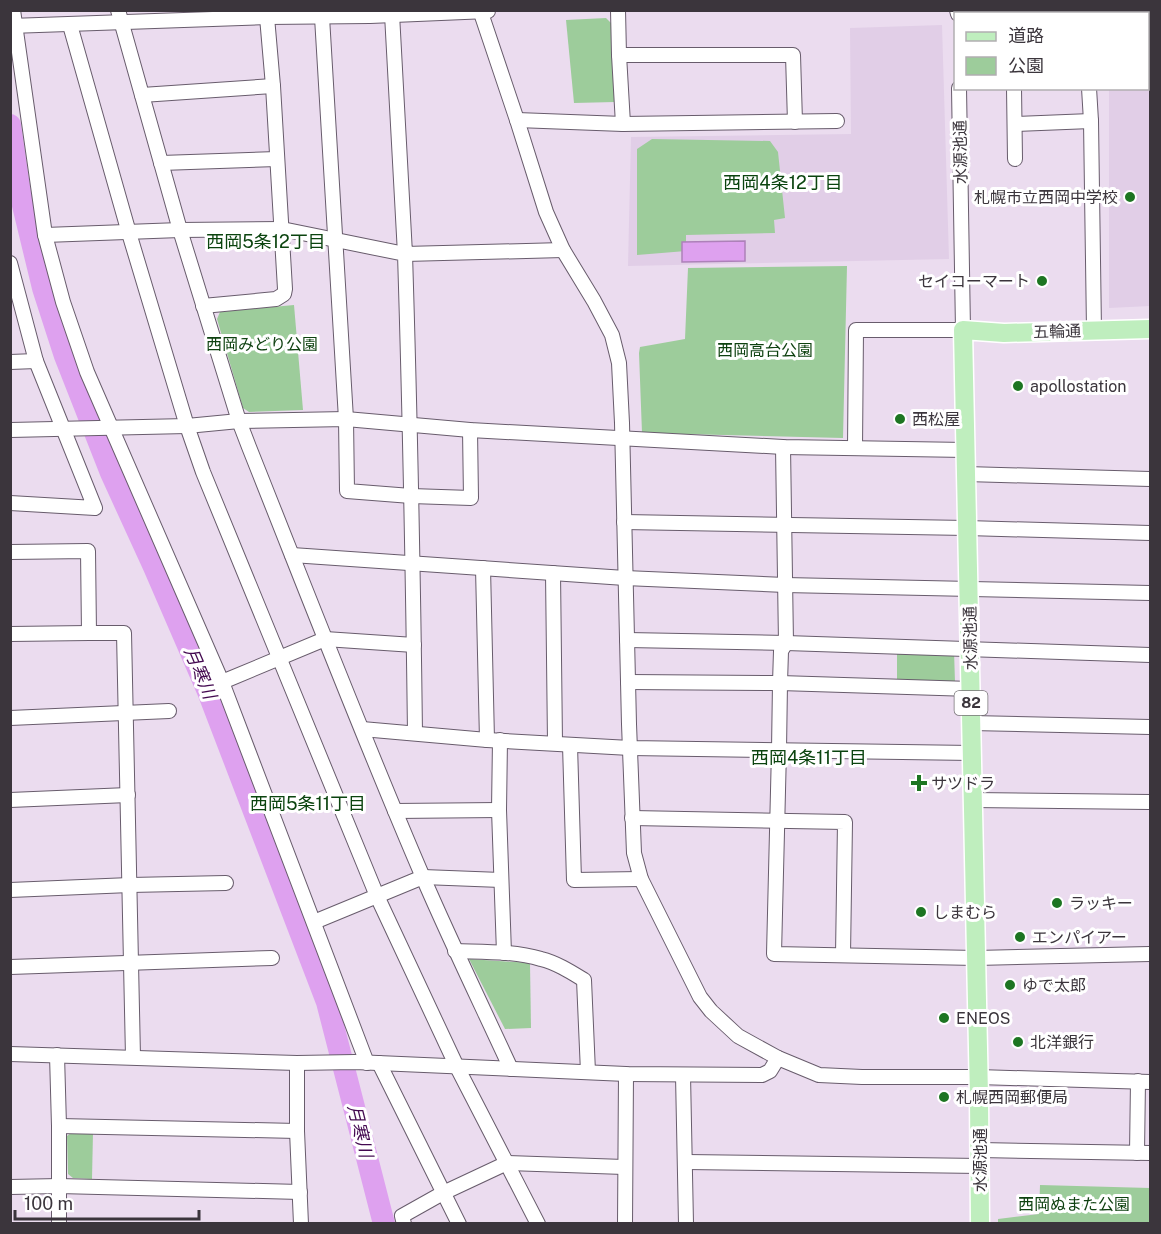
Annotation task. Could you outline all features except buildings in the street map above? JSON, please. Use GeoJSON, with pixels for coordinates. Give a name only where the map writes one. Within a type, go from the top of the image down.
{"type":"FeatureCollection","features":[{"type":"Feature","properties":{"kind":"main road","name":"五輪通"},"geometry":{"type":"LineString","coordinates":[[963,330],[1004,333],[1150,329]]}},
{"type":"Feature","properties":{"kind":"main road","name":"水源池通"},"geometry":{"type":"LineString","coordinates":[[963,330],[980,1224]]}},
{"type":"Feature","properties":{"kind":"street"},"geometry":{"type":"LineString","coordinates":[[13,10],[13,26],[45,235],[63,302],[105,428],[222,682],[367,1063],[459,1224]]}},
{"type":"Feature","properties":{"kind":"street"},"geometry":{"type":"LineString","coordinates":[[13,26],[70,25],[120,16],[305,14],[322,17],[490,10]]}},
{"type":"Feature","properties":{"kind":"street"},"geometry":{"type":"LineString","coordinates":[[618,10],[623,124]]}},
{"type":"Feature","properties":{"kind":"street"},"geometry":{"type":"LineString","coordinates":[[480,11],[546,212],[564,250],[612,335],[619,363],[634,853],[641,879],[700,997],[711,1011],[738,1036],[778,1058],[819,1075],[1144,1081],[1144,1153],[980,1159],[686,1162]]}},
{"type":"Feature","properties":{"kind":"street"},"geometry":{"type":"LineString","coordinates":[[203,306],[276,298],[284,294],[282,229],[267,14]]}},
{"type":"Feature","properties":{"kind":"street"},"geometry":{"type":"LineString","coordinates":[[392,14],[405,254],[414,564],[415,733]]}},
{"type":"Feature","properties":{"kind":"street"},"geometry":{"type":"LineString","coordinates":[[120,16],[180,230],[239,421],[395,811],[455,951],[511,1069]]}},
{"type":"Feature","properties":{"kind":"street"},"geometry":{"type":"LineString","coordinates":[[322,17],[346,419],[347,491],[471,498],[470,430]]}},
{"type":"Feature","properties":{"kind":"street"},"geometry":{"type":"LineString","coordinates":[[70,25],[129,233],[187,426],[204,472],[377,896],[457,1067],[538,1224]]}},
{"type":"Feature","properties":{"kind":"street"},"geometry":{"type":"LineString","coordinates":[[619,55],[793,55],[795,122]]}},
{"type":"Feature","properties":{"kind":"street"},"geometry":{"type":"LineString","coordinates":[[142,95],[273,86]]}},
{"type":"Feature","properties":{"kind":"street","name":"水源池通"},"geometry":{"type":"LineString","coordinates":[[959,90],[963,330]]}},
{"type":"Feature","properties":{"kind":"street"},"geometry":{"type":"LineString","coordinates":[[1014,90],[1016,159]]}},
{"type":"Feature","properties":{"kind":"street"},"geometry":{"type":"LineString","coordinates":[[1089,90],[1094,330]]}},
{"type":"Feature","properties":{"kind":"street"},"geometry":{"type":"LineString","coordinates":[[517,120],[623,124],[837,121]]}},
{"type":"Feature","properties":{"kind":"street"},"geometry":{"type":"LineString","coordinates":[[1015,124],[1091,121]]}},
{"type":"Feature","properties":{"kind":"street"},"geometry":{"type":"LineString","coordinates":[[161,163],[277,159]]}},
{"type":"Feature","properties":{"kind":"street"},"geometry":{"type":"LineString","coordinates":[[45,235],[282,229],[405,254],[564,250]]}},
{"type":"Feature","properties":{"kind":"street"},"geometry":{"type":"LineString","coordinates":[[10,262],[36,361],[67,429],[95,508],[10,503]]}},
{"type":"Feature","properties":{"kind":"street"},"geometry":{"type":"LineString","coordinates":[[855,448],[856,330],[963,330]]}},
{"type":"Feature","properties":{"kind":"street"},"geometry":{"type":"LineString","coordinates":[[10,362],[36,361]]}},
{"type":"Feature","properties":{"kind":"street"},"geometry":{"type":"LineString","coordinates":[[10,430],[346,419],[470,430],[783,447],[966,450]]}},
{"type":"Feature","properties":{"kind":"street"},"geometry":{"type":"LineString","coordinates":[[783,447],[786,643],[781,651],[774,954],[976,958],[1150,954]]}},
{"type":"Feature","properties":{"kind":"street"},"geometry":{"type":"LineString","coordinates":[[966,474],[1150,479]]}},
{"type":"Feature","properties":{"kind":"street"},"geometry":{"type":"LineString","coordinates":[[624,522],[1150,533]]}},
{"type":"Feature","properties":{"kind":"street"},"geometry":{"type":"LineString","coordinates":[[10,552],[88,551],[89,633]]}},
{"type":"Feature","properties":{"kind":"street"},"geometry":{"type":"LineString","coordinates":[[292,555],[625,578],[785,585],[1150,593]]}},
{"type":"Feature","properties":{"kind":"street"},"geometry":{"type":"LineString","coordinates":[[483,568],[493,740],[500,810],[504,953]]}},
{"type":"Feature","properties":{"kind":"street"},"geometry":{"type":"LineString","coordinates":[[553,573],[555,743]]}},
{"type":"Feature","properties":{"kind":"street"},"geometry":{"type":"LineString","coordinates":[[10,634],[124,633],[133,1057]]}},
{"type":"Feature","properties":{"kind":"street"},"geometry":{"type":"LineString","coordinates":[[222,682],[325,639],[414,645]]}},
{"type":"Feature","properties":{"kind":"street"},"geometry":{"type":"LineString","coordinates":[[627,640],[1150,655]]}},
{"type":"Feature","properties":{"kind":"street"},"geometry":{"type":"LineString","coordinates":[[628,682],[780,683],[971,689]]}},
{"type":"Feature","properties":{"kind":"street"},"geometry":{"type":"LineString","coordinates":[[10,718],[169,711]]}},
{"type":"Feature","properties":{"kind":"street"},"geometry":{"type":"LineString","coordinates":[[971,723],[1150,727]]}},
{"type":"Feature","properties":{"kind":"street"},"geometry":{"type":"LineString","coordinates":[[362,729],[630,748],[972,753]]}},
{"type":"Feature","properties":{"kind":"street"},"geometry":{"type":"LineString","coordinates":[[570,745],[574,880],[641,879]]}},
{"type":"Feature","properties":{"kind":"street"},"geometry":{"type":"LineString","coordinates":[[10,800],[128,795]]}},
{"type":"Feature","properties":{"kind":"street"},"geometry":{"type":"LineString","coordinates":[[972,800],[1150,802]]}},
{"type":"Feature","properties":{"kind":"street"},"geometry":{"type":"LineString","coordinates":[[395,811],[500,810]]}},
{"type":"Feature","properties":{"kind":"street"},"geometry":{"type":"LineString","coordinates":[[632,819],[846,822],[843,955]]}},
{"type":"Feature","properties":{"kind":"street"},"geometry":{"type":"LineString","coordinates":[[314,922],[423,877],[501,880]]}},
{"type":"Feature","properties":{"kind":"street"},"geometry":{"type":"LineString","coordinates":[[10,890],[226,883]]}},
{"type":"Feature","properties":{"kind":"street"},"geometry":{"type":"LineString","coordinates":[[455,951],[504,953],[541,959],[584,980],[588,1072]]}},
{"type":"Feature","properties":{"kind":"street"},"geometry":{"type":"LineString","coordinates":[[10,967],[272,958]]}},
{"type":"Feature","properties":{"kind":"street"},"geometry":{"type":"LineString","coordinates":[[10,1054],[367,1063],[683,1076],[762,1075],[770,1071],[778,1058]]}},
{"type":"Feature","properties":{"kind":"street"},"geometry":{"type":"LineString","coordinates":[[57,1055],[60,1224]]}},
{"type":"Feature","properties":{"kind":"street"},"geometry":{"type":"LineString","coordinates":[[297,1063],[301,1224]]}},
{"type":"Feature","properties":{"kind":"street"},"geometry":{"type":"LineString","coordinates":[[625,1224],[626,1074]]}},
{"type":"Feature","properties":{"kind":"street"},"geometry":{"type":"LineString","coordinates":[[683,1076],[686,1224]]}},
{"type":"Feature","properties":{"kind":"street"},"geometry":{"type":"LineString","coordinates":[[59,1126],[297,1131]]}},
{"type":"Feature","properties":{"kind":"street"},"geometry":{"type":"LineString","coordinates":[[404,1224],[402,1216],[443,1193],[507,1163],[624,1167]]}},
{"type":"Feature","properties":{"kind":"street"},"geometry":{"type":"LineString","coordinates":[[10,1187],[59,1186],[300,1192]]}},
{"type":"Feature","properties":{"kind":"shaded area","name":"札幌市立西岡中学校"},"geometry":{"type":"Polygon","coordinates":[[[1150,11],[1150,306],[1109,308],[1109,90],[1149,90],[1149,12],[1108,12],[1150,11]]]}},
{"type":"Feature","properties":{"kind":"shaded area"},"geometry":{"type":"Polygon","coordinates":[[[942,25],[949,259],[628,266],[631,137],[851,134],[850,28],[942,25]]]}},
{"type":"Feature","properties":{"kind":"shaded area"},"geometry":{"type":"Polygon","coordinates":[[[745,241],[745,261],[682,262],[682,242],[745,241]]]}},
{"type":"Feature","properties":{"kind":"green space"},"geometry":{"type":"Polygon","coordinates":[[[606,18],[611,23],[615,102],[574,103],[566,20],[606,18]]]}},
{"type":"Feature","properties":{"kind":"green space"},"geometry":{"type":"Polygon","coordinates":[[[652,139],[770,141],[778,152],[785,218],[774,220],[775,233],[686,235],[686,251],[637,255],[637,149],[652,139]]]}},
{"type":"Feature","properties":{"kind":"green space","name":"西岡高台公園"},"geometry":{"type":"Polygon","coordinates":[[[847,266],[843,438],[642,433],[640,347],[685,339],[688,268],[847,266]]]}},
{"type":"Feature","properties":{"kind":"green space","name":"西岡みどり公園"},"geometry":{"type":"Polygon","coordinates":[[[294,305],[303,410],[249,412],[243,408],[217,319],[220,312],[294,305]]]}},
{"type":"Feature","properties":{"kind":"green space"},"geometry":{"type":"Polygon","coordinates":[[[954,650],[955,683],[897,682],[897,651],[954,650]]]}},
{"type":"Feature","properties":{"kind":"green space"},"geometry":{"type":"Polygon","coordinates":[[[469,959],[530,963],[531,1028],[505,1029],[469,959]]]}},
{"type":"Feature","properties":{"kind":"green space"},"geometry":{"type":"Polygon","coordinates":[[[72,1132],[93,1132],[92,1179],[73,1178],[68,1174],[67,1136],[72,1132]]]}},
{"type":"Feature","properties":{"kind":"green space","name":"西岡ぬまた公園"},"geometry":{"type":"Polygon","coordinates":[[[1040,1185],[1150,1188],[1150,1223],[998,1223],[998,1219],[1039,1214],[1040,1185]]]}},
{"type":"Feature","properties":{"kind":"waterway","name":"月寒川"},"geometry":{"type":"LineString","coordinates":[[10,125],[20,193],[43,288],[65,356],[111,473],[209,694],[327,1002],[384,1224]]}},
{"type":"Feature","properties":{"kind":"place","name":"札幌市立西岡中学校"},"geometry":{"type":"Point","coordinates":[1130,197]}},
{"type":"Feature","properties":{"kind":"place","name":"セイコーマート"},"geometry":{"type":"Point","coordinates":[1042,281]}},
{"type":"Feature","properties":{"kind":"place","name":"apollostation"},"geometry":{"type":"Point","coordinates":[1018,386]}},
{"type":"Feature","properties":{"kind":"place","name":"西松屋"},"geometry":{"type":"Point","coordinates":[900,419]}},
{"type":"Feature","properties":{"kind":"place","name":"サツドラ"},"geometry":{"type":"Point","coordinates":[919,783]}},
{"type":"Feature","properties":{"kind":"place","name":"ラッキー"},"geometry":{"type":"Point","coordinates":[1057,903]}},
{"type":"Feature","properties":{"kind":"place","name":"しまむら"},"geometry":{"type":"Point","coordinates":[921,912]}},
{"type":"Feature","properties":{"kind":"place","name":"エンパイアー"},"geometry":{"type":"Point","coordinates":[1020,937]}},
{"type":"Feature","properties":{"kind":"place","name":"ゆで太郎"},"geometry":{"type":"Point","coordinates":[1010,985]}},
{"type":"Feature","properties":{"kind":"place","name":"ENEOS"},"geometry":{"type":"Point","coordinates":[944,1018]}},
{"type":"Feature","properties":{"kind":"place","name":"北洋銀行"},"geometry":{"type":"Point","coordinates":[1018,1042]}},
{"type":"Feature","properties":{"kind":"place","name":"札幌西岡郵便局"},"geometry":{"type":"Point","coordinates":[944,1097]}},
{"type":"Feature","properties":{"kind":"district","name":"西岡4条12丁目"},"geometry":{"type":"Point","coordinates":[783,183]}},
{"type":"Feature","properties":{"kind":"district","name":"西岡5条12丁目"},"geometry":{"type":"Point","coordinates":[266,242]}},
{"type":"Feature","properties":{"kind":"district","name":"西岡4条11丁目"},"geometry":{"type":"Point","coordinates":[809,758]}},
{"type":"Feature","properties":{"kind":"district","name":"西岡5条11丁目"},"geometry":{"type":"Point","coordinates":[308,804]}}]}
